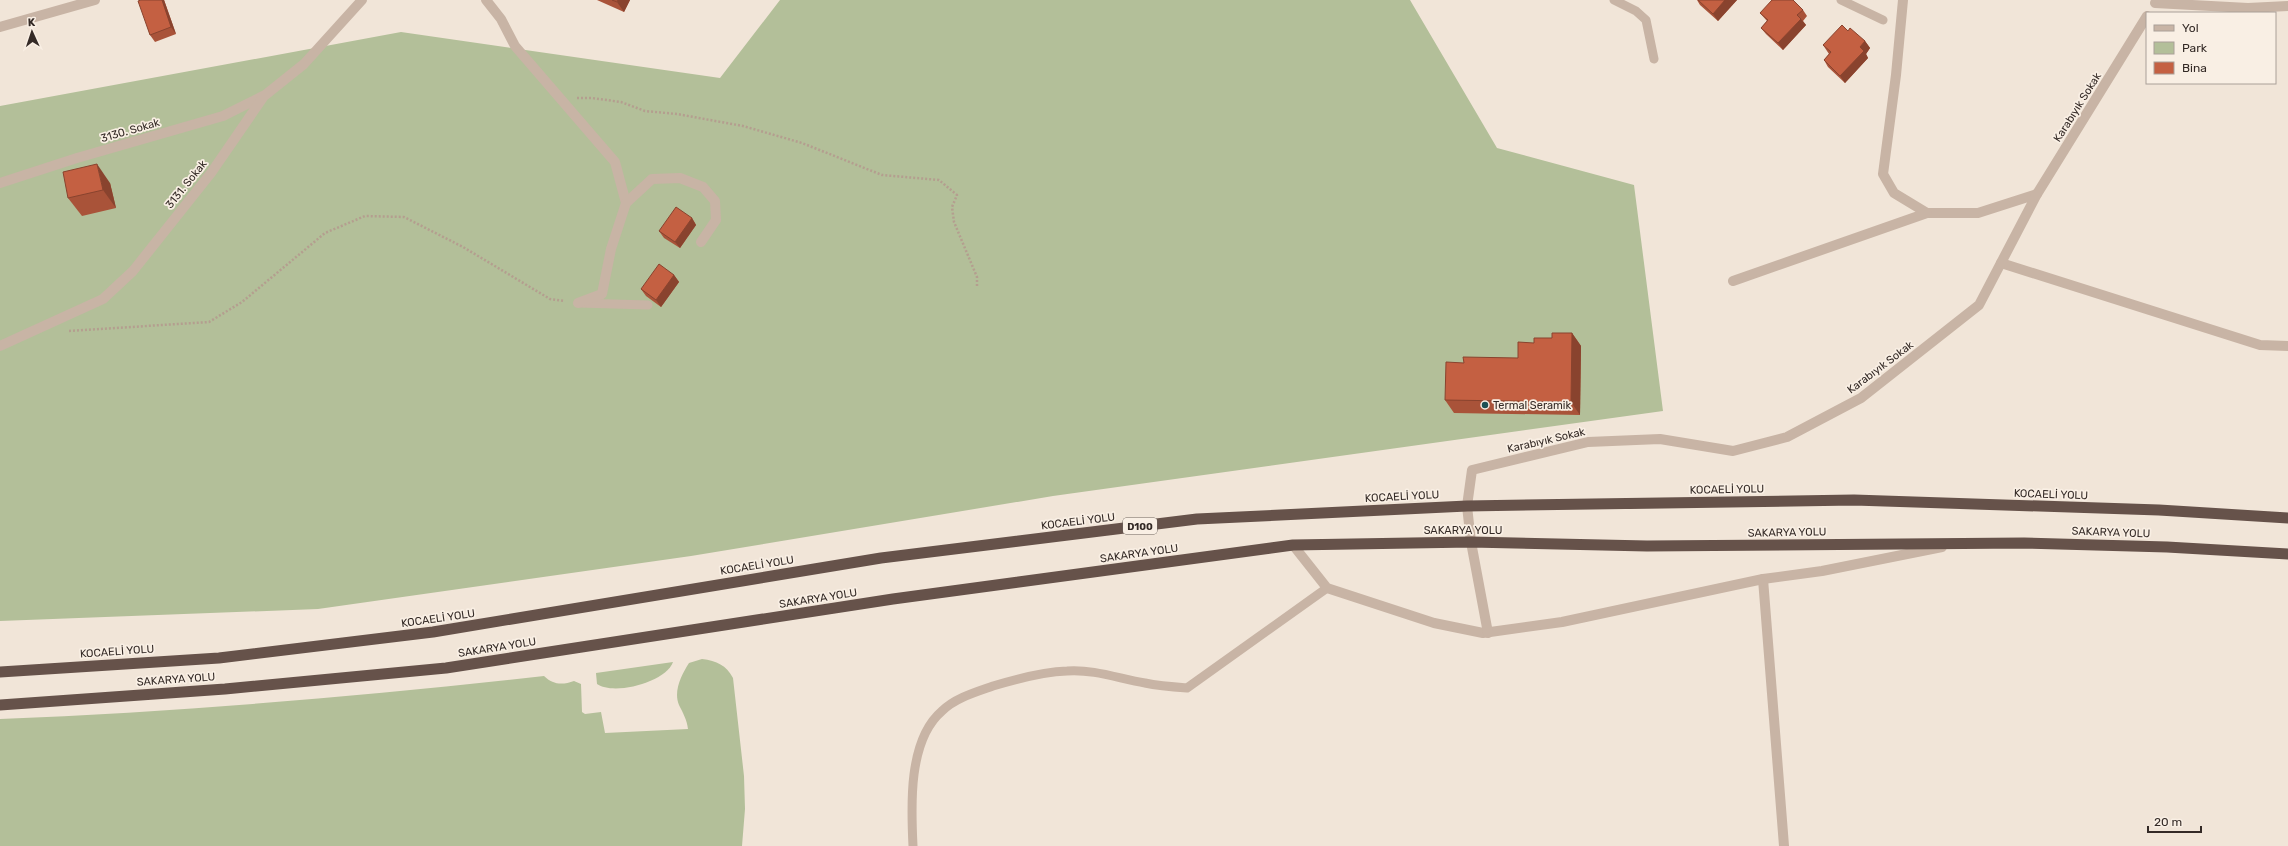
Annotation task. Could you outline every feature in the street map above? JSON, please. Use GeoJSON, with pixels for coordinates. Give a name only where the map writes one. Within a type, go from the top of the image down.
{"type":"FeatureCollection","features":[{"type":"Feature","properties":{"kind":"highway","name":"KOCAELİ YOLU"},"geometry":{"type":"LineString","coordinates":[[0,672],[219,658],[433,632],[881,558],[1197,519],[1467,506],[1854,500],[2159,510],[2288,518]]}},
{"type":"Feature","properties":{"kind":"highway","name":"SAKARYA YOLU"},"geometry":{"type":"LineString","coordinates":[[0,704],[225,689],[446,668],[893,599],[1294,545],[1471,542],[1647,546],[1962,542],[2159,547],[2288,554]]}},
{"type":"Feature","properties":{"kind":"street"},"geometry":{"type":"LineString","coordinates":[[0,27],[95,0]]}},
{"type":"Feature","properties":{"kind":"street","name":"3131. Sokak"},"geometry":{"type":"LineString","coordinates":[[0,346],[103,299],[133,271],[211,173],[264,96],[304,64],[362,0]]}},
{"type":"Feature","properties":{"kind":"street"},"geometry":{"type":"LineString","coordinates":[[486,0],[501,19],[515,46],[615,162],[626,203]]}},
{"type":"Feature","properties":{"kind":"street"},"geometry":{"type":"LineString","coordinates":[[1904,0],[1883,174],[1894,193],[1927,213]]}},
{"type":"Feature","properties":{"kind":"street"},"geometry":{"type":"LineString","coordinates":[[2150,12],[2156,1],[2248,8],[2288,6]]}},
{"type":"Feature","properties":{"kind":"street","name":"Karabıyık Sokak"},"geometry":{"type":"LineString","coordinates":[[1467,506],[1472,470],[1588,442],[1660,439],[1733,451],[1787,437],[1861,398],[1979,304],[2037,194],[2146,18]]}},
{"type":"Feature","properties":{"kind":"street","name":"3130. Sokak"},"geometry":{"type":"LineString","coordinates":[[0,183],[77,158],[223,116],[264,96]]}},
{"type":"Feature","properties":{"kind":"street"},"geometry":{"type":"LineString","coordinates":[[578,303],[602,294],[610,249],[626,203],[652,179],[680,178],[703,187],[715,201],[716,220],[701,242]]}},
{"type":"Feature","properties":{"kind":"street"},"geometry":{"type":"LineString","coordinates":[[1733,281],[1927,213],[1978,213],[2037,194]]}},
{"type":"Feature","properties":{"kind":"street"},"geometry":{"type":"LineString","coordinates":[[2001,263],[2260,345],[2288,346]]}},
{"type":"Feature","properties":{"kind":"street"},"geometry":{"type":"LineString","coordinates":[[1467,506],[1471,542],[1488,633]]}},
{"type":"Feature","properties":{"kind":"street"},"geometry":{"type":"LineString","coordinates":[[1294,545],[1327,588],[1434,622],[1488,633],[1562,622],[1763,579],[1822,571],[1962,542]]}},
{"type":"Feature","properties":{"kind":"street"},"geometry":{"type":"LineString","coordinates":[[1763,579],[1784,846]]}},
{"type":"Feature","properties":{"kind":"lane"},"geometry":{"type":"LineString","coordinates":[[1614,0],[1636,11],[1646,20],[1654,59]]}},
{"type":"Feature","properties":{"kind":"lane"},"geometry":{"type":"LineString","coordinates":[[1841,0],[1883,20]]}},
{"type":"Feature","properties":{"kind":"lane"},"geometry":{"type":"LineString","coordinates":[[578,303],[648,305]]}},
{"type":"Feature","properties":{"kind":"lane"},"geometry":{"type":"LineString","coordinates":[[913,846],[911,810],[917,757],[928,729],[942,710],[972,693],[1009,681],[1068,671],[1104,674],[1145,683],[1187,688],[1327,588]]}},
{"type":"Feature","properties":{"kind":"path"},"geometry":{"type":"LineString","coordinates":[[559,98],[592,98],[621,102],[645,110],[677,114],[743,126],[802,143],[882,175],[939,180],[957,195],[952,207],[954,222],[978,277],[977,287]]}},
{"type":"Feature","properties":{"kind":"path"},"geometry":{"type":"LineString","coordinates":[[67,331],[209,322],[242,302],[325,233],[365,216],[404,217],[463,246],[550,298],[578,303]]}},
{"type":"Feature","properties":{"kind":"green space"},"geometry":{"type":"Polygon","coordinates":[[[780,0],[1410,0],[1497,148],[1634,185],[1663,411],[1053,496],[691,556],[318,609],[0,621],[0,106],[401,32],[720,78],[780,0]]]}},
{"type":"Feature","properties":{"kind":"green space"},"geometry":{"type":"Polygon","coordinates":[[[702,659],[720,664],[733,678],[744,776],[745,809],[742,846],[0,846],[0,719],[204,708],[544,676],[555,683],[562,684],[574,681],[581,684],[582,712],[585,714],[601,712],[605,733],[688,729],[686,720],[677,700],[679,683],[689,663],[702,659]]]}},
{"type":"Feature","properties":{"kind":"green space"},"geometry":{"type":"Polygon","coordinates":[[[673,662],[661,676],[639,685],[627,688],[615,688],[597,684],[596,673],[673,662]]]}},
{"type":"Feature","properties":{"kind":"building"},"geometry":{"type":"Polygon","coordinates":[[[162,0],[171,27],[150,35],[138,1],[162,0]]]}},
{"type":"Feature","properties":{"kind":"building"},"geometry":{"type":"Polygon","coordinates":[[[1698,0],[1725,0],[1713,14],[1698,0]]]}},
{"type":"Feature","properties":{"kind":"building"},"geometry":{"type":"Polygon","coordinates":[[[1772,0],[1793,0],[1803,10],[1797,15],[1801,19],[1778,43],[1761,28],[1768,20],[1760,13],[1772,0]]]}},
{"type":"Feature","properties":{"kind":"building"},"geometry":{"type":"Polygon","coordinates":[[[1842,25],[1848,31],[1850,28],[1865,41],[1860,47],[1864,51],[1840,76],[1824,60],[1831,52],[1823,45],[1842,25]]]}},
{"type":"Feature","properties":{"kind":"building"},"geometry":{"type":"Polygon","coordinates":[[[97,164],[103,190],[68,198],[63,172],[97,164]]]}},
{"type":"Feature","properties":{"kind":"building"},"geometry":{"type":"Polygon","coordinates":[[[676,207],[692,218],[675,242],[659,231],[676,207]]]}},
{"type":"Feature","properties":{"kind":"building"},"geometry":{"type":"Polygon","coordinates":[[[659,264],[674,275],[656,300],[641,289],[659,264]]]}},
{"type":"Feature","properties":{"kind":"building"},"geometry":{"type":"Polygon","coordinates":[[[1552,333],[1572,333],[1571,402],[1445,400],[1446,362],[1464,363],[1463,357],[1518,358],[1518,342],[1534,343],[1534,338],[1552,338],[1552,333]]]}},
{"type":"Feature","properties":{"kind":"place","name":"Termal Seramik"},"geometry":{"type":"Point","coordinates":[1485,405]}}]}
